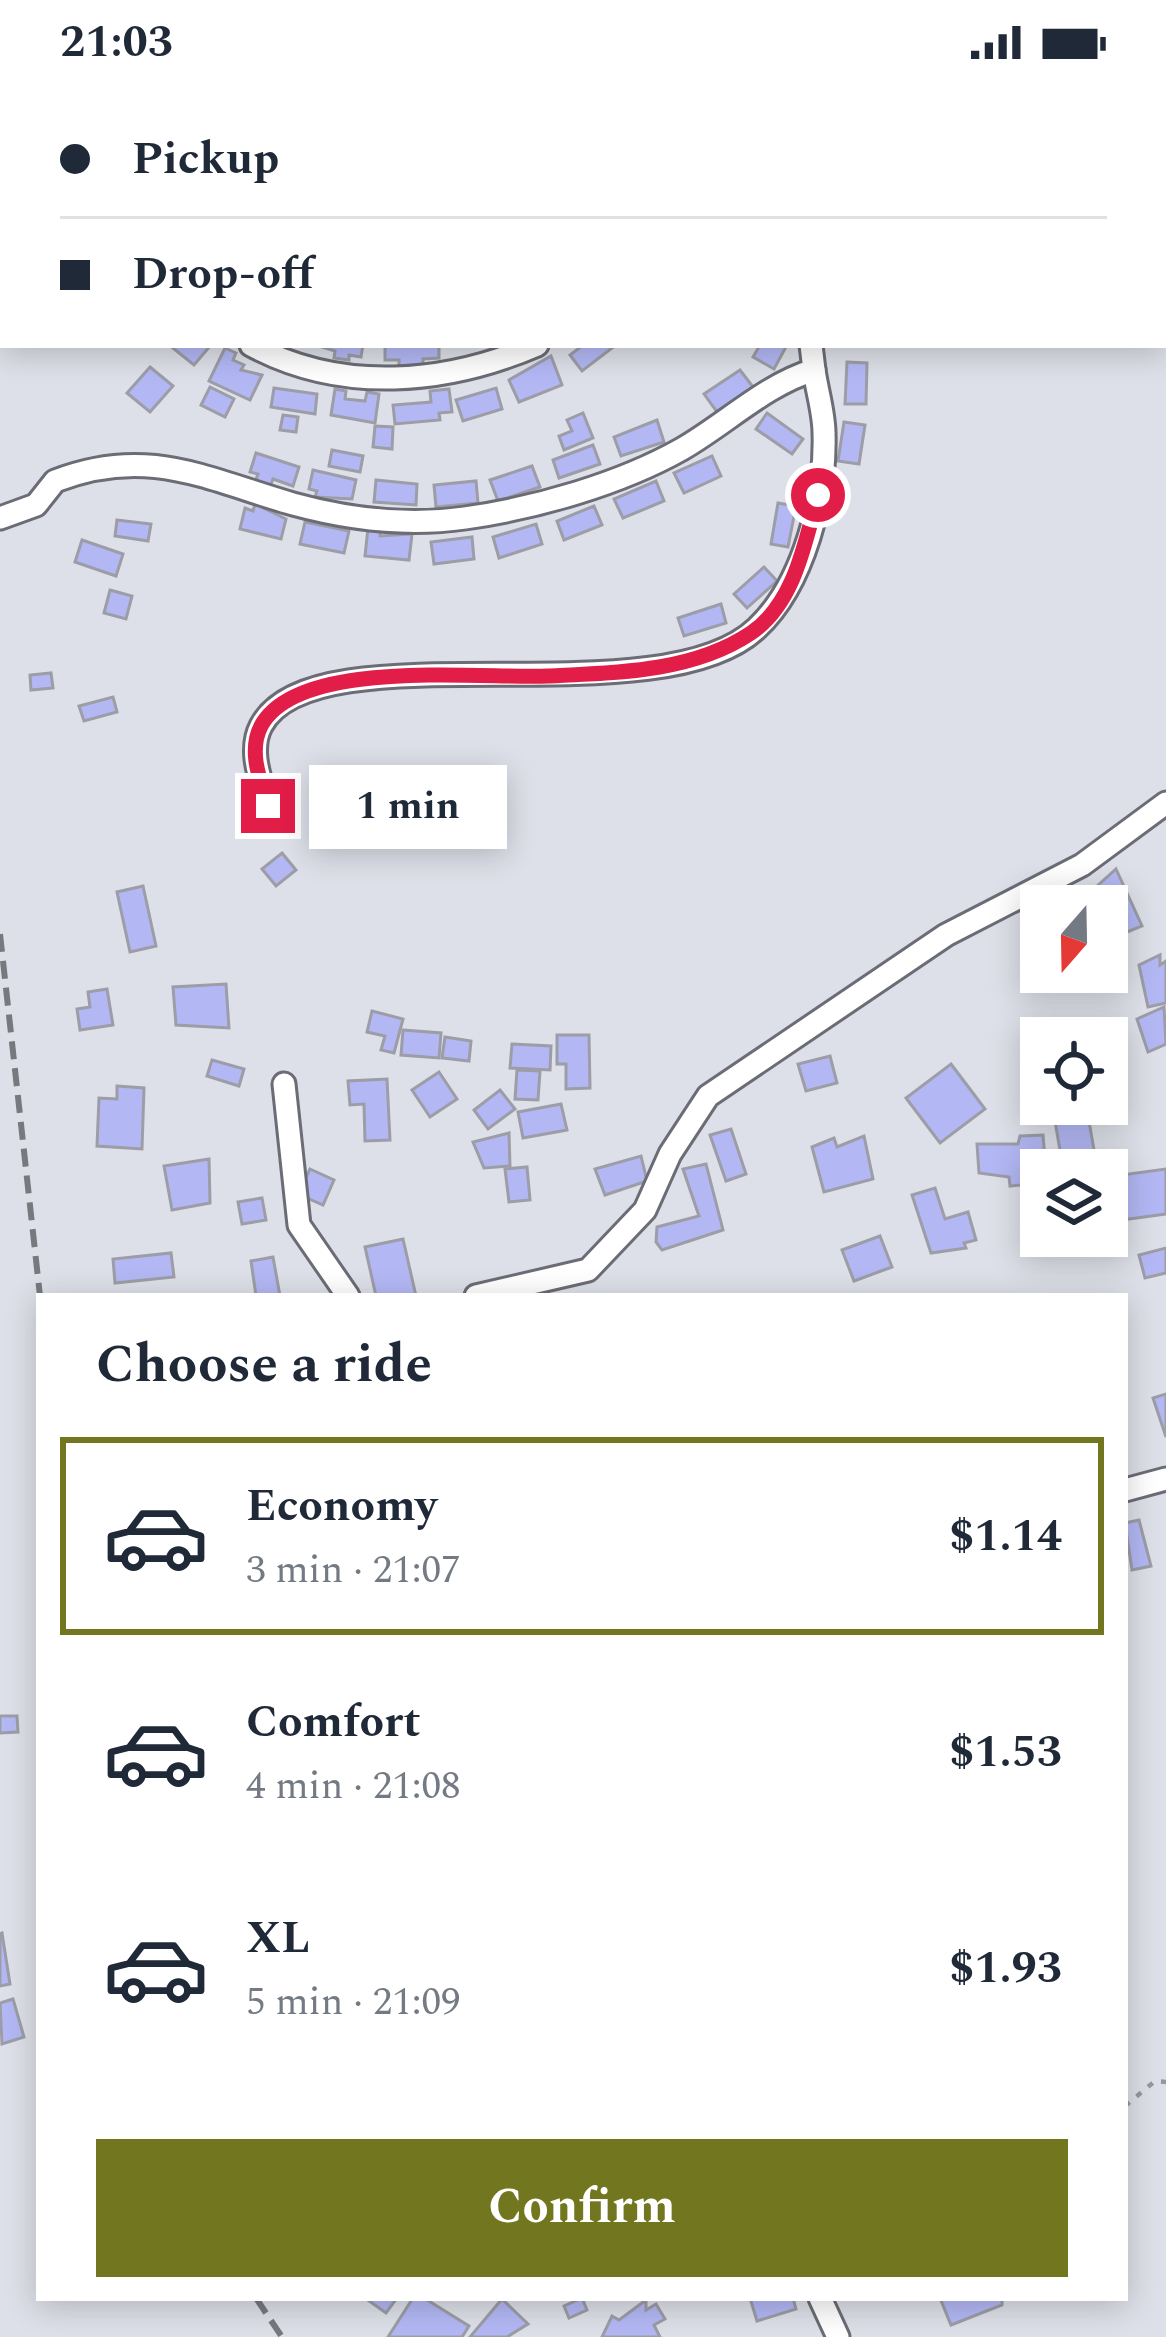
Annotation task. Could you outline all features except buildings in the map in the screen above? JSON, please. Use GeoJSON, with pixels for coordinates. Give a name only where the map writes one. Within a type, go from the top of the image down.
{"type":"FeatureCollection","features":[{"type":"Feature","properties":{"kind":"street"},"geometry":{"type":"LineString","coordinates":[[260,348],[334,372],[405,380],[466,372],[529,348]]}},
{"type":"Feature","properties":{"kind":"street"},"geometry":{"type":"LineString","coordinates":[[268,806],[255,761],[258,730],[284,700],[305,692],[423,671],[544,676],[650,667],[700,659],[755,631],[786,594],[818,495],[824,434],[812,348]]}},
{"type":"Feature","properties":{"kind":"street"},"geometry":{"type":"LineString","coordinates":[[0,518],[36,505],[49,484],[65,477],[140,463],[196,470],[340,515],[418,521],[487,514],[635,472],[687,446],[780,381],[814,370]]}},
{"type":"Feature","properties":{"kind":"street"},"geometry":{"type":"LineString","coordinates":[[489,1293],[588,1270],[645,1210],[670,1154],[708,1096],[946,935],[1082,865],[1166,803]]}},
{"type":"Feature","properties":{"kind":"street"},"geometry":{"type":"LineString","coordinates":[[284,1084],[299,1225],[346,1293]]}},
{"type":"Feature","properties":{"kind":"street"},"geometry":{"type":"LineString","coordinates":[[1128,1489],[1166,1479]]}},
{"type":"Feature","properties":{"kind":"street"},"geometry":{"type":"LineString","coordinates":[[821,2301],[838,2337]]}},
{"type":"Feature","properties":{"kind":"path"},"geometry":{"type":"LineString","coordinates":[[1128,2104],[1155,2081],[1166,2081]]}},
{"type":"Feature","properties":{"kind":"railway"},"geometry":{"type":"LineString","coordinates":[[0,934],[40,1293]]}},
{"type":"Feature","properties":{"kind":"railway"},"geometry":{"type":"LineString","coordinates":[[258,2301],[282,2337]]}},
{"type":"Feature","properties":{"kind":"route"},"geometry":{"type":"LineString","coordinates":[[268,806],[255,761],[258,730],[284,700],[305,692],[423,671],[544,676],[650,667],[700,659],[755,631],[786,594],[818,495]]}}]}
